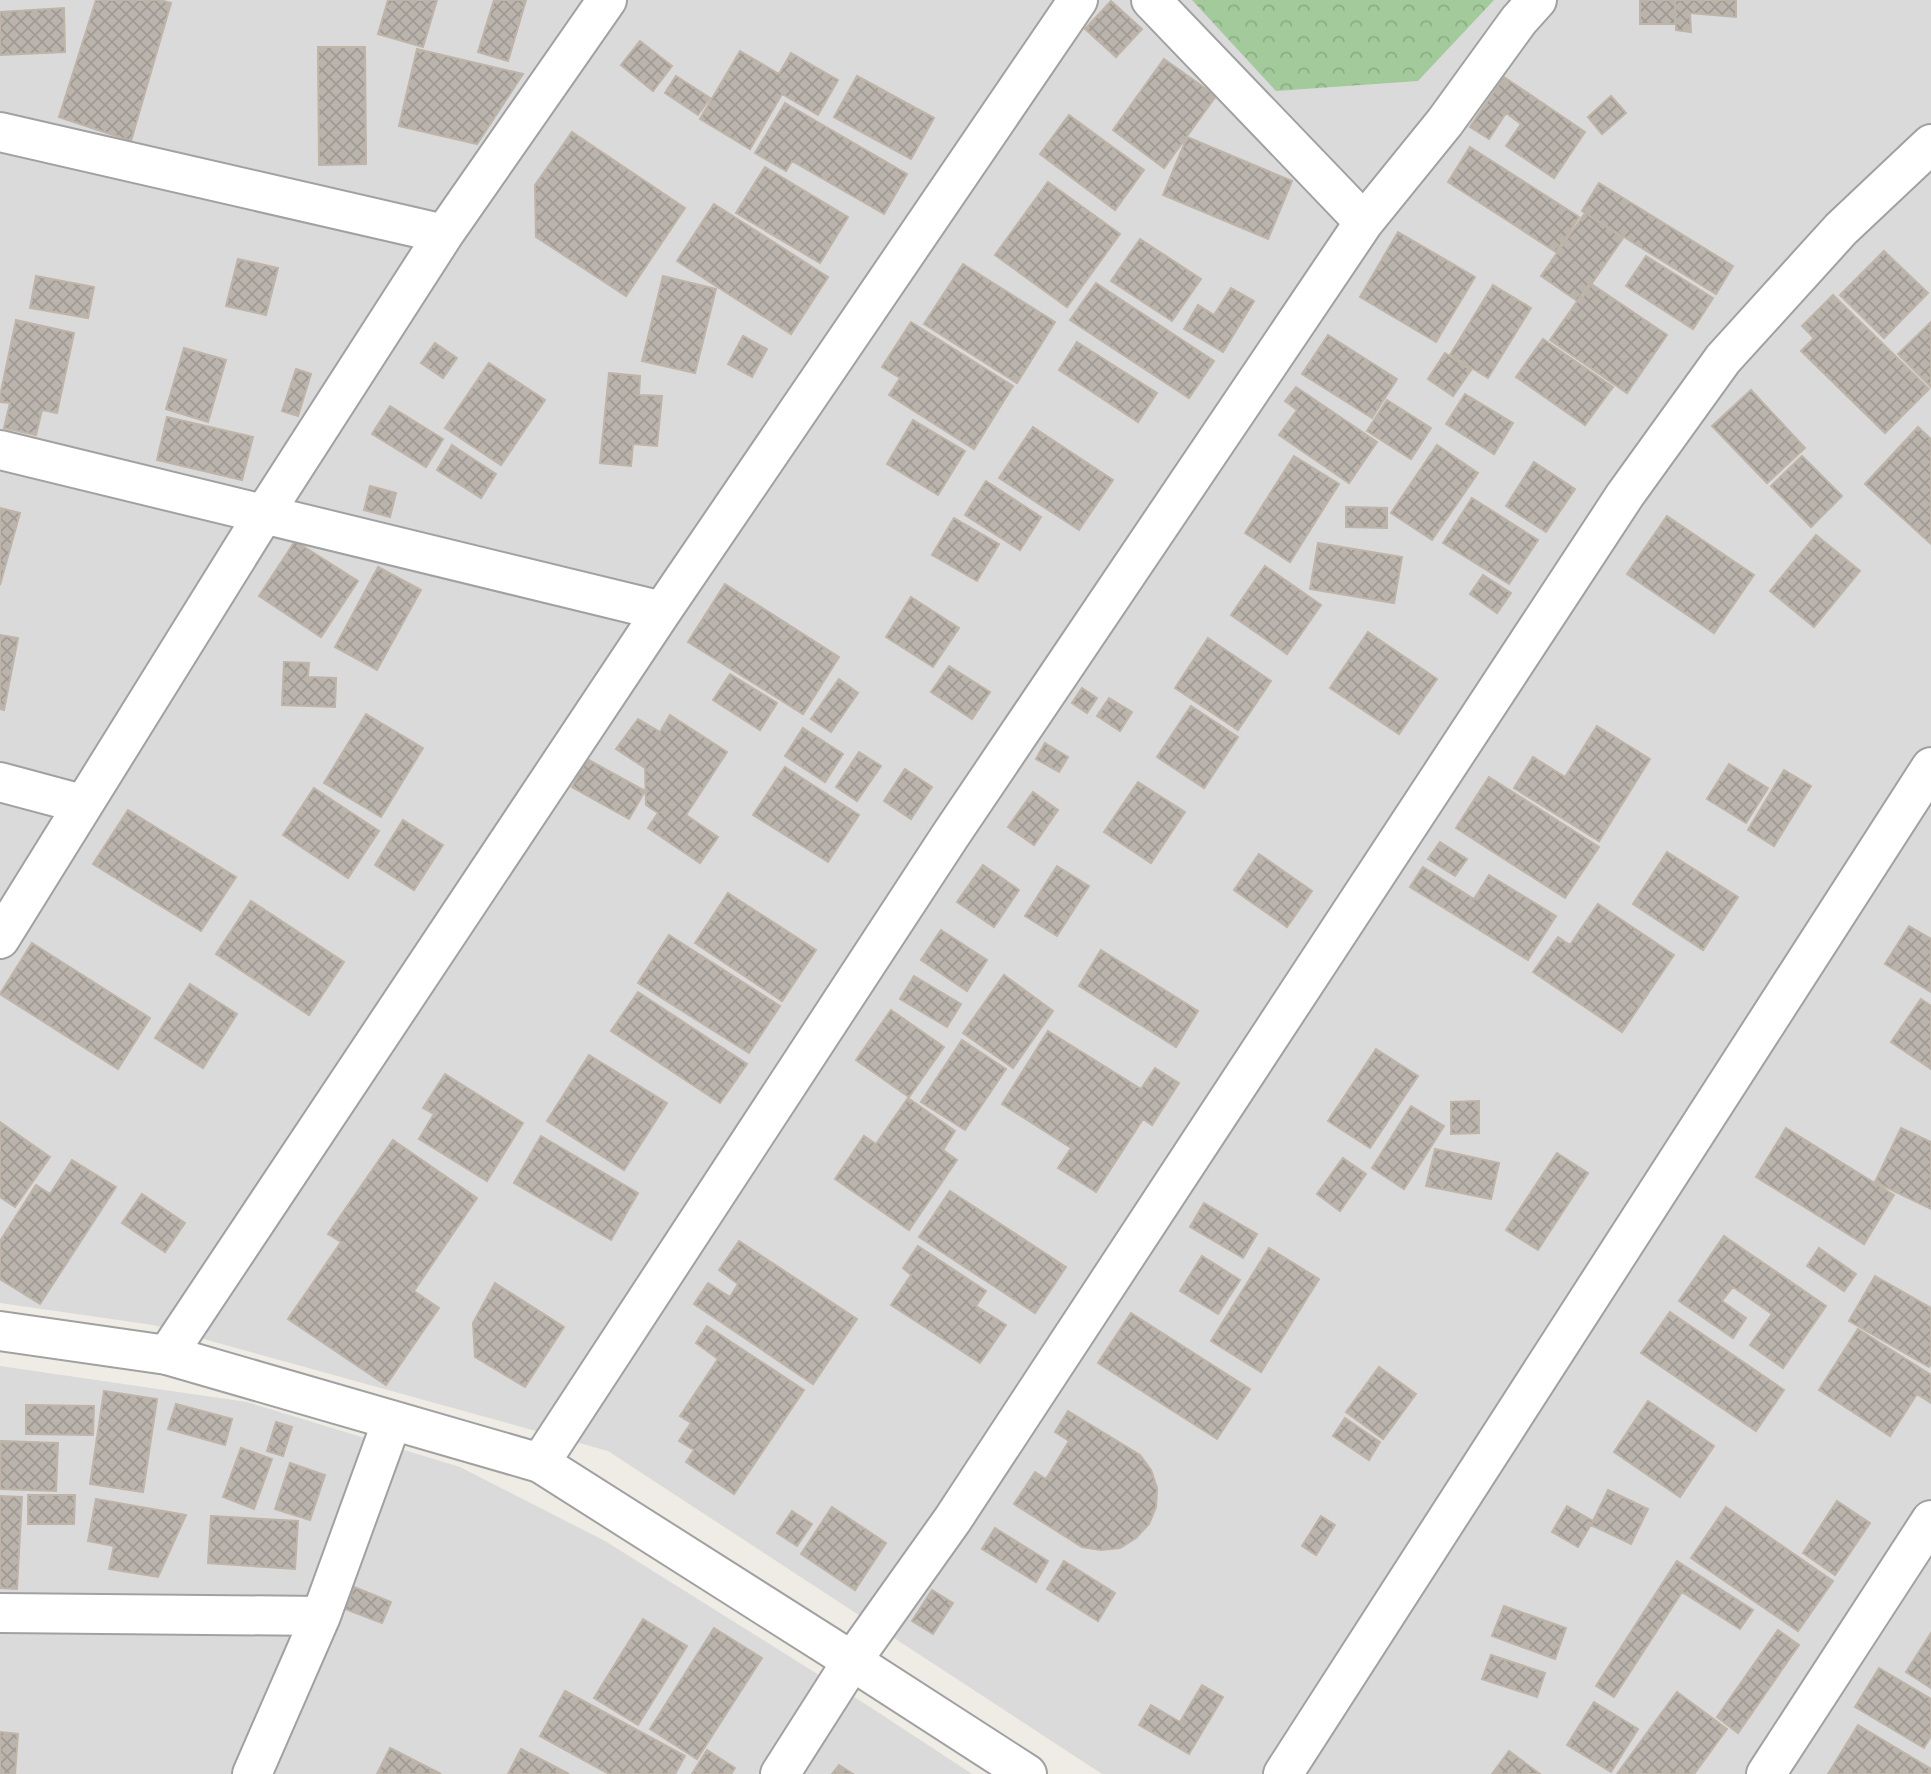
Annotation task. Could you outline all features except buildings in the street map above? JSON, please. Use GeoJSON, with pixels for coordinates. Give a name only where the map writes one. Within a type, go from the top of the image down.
{"type":"FeatureCollection","features":[{"type":"Feature","properties":{"kind":"street"},"geometry":{"type":"LineString","coordinates":[[0,939],[264,514],[444,234],[607,0]]}},
{"type":"Feature","properties":{"kind":"street"},"geometry":{"type":"LineString","coordinates":[[167,1355],[662,611],[1078,0]]}},
{"type":"Feature","properties":{"kind":"street"},"geometry":{"type":"LineString","coordinates":[[1151,0],[1364,222]]}},
{"type":"Feature","properties":{"kind":"street"},"geometry":{"type":"LineString","coordinates":[[540,1463],[957,824],[1364,222],[1445,122],[1519,20],[1537,0]]}},
{"type":"Feature","properties":{"kind":"street"},"geometry":{"type":"LineString","coordinates":[[0,132],[444,234]]}},
{"type":"Feature","properties":{"kind":"street"},"geometry":{"type":"LineString","coordinates":[[780,1774],[852,1661],[961,1508],[1625,495],[1723,359],[1841,229],[1931,144]]}},
{"type":"Feature","properties":{"kind":"street"},"geometry":{"type":"LineString","coordinates":[[0,450],[662,611]]}},
{"type":"Feature","properties":{"kind":"street"},"geometry":{"type":"LineString","coordinates":[[1283,1774],[1931,767]]}},
{"type":"Feature","properties":{"kind":"street"},"geometry":{"type":"LineString","coordinates":[[0,782],[82,804]]}},
{"type":"Feature","properties":{"kind":"street"},"geometry":{"type":"LineString","coordinates":[[0,1331],[167,1355],[540,1463],[1027,1774]]}},
{"type":"Feature","properties":{"kind":"street"},"geometry":{"type":"LineString","coordinates":[[252,1774],[321,1616],[392,1421]]}},
{"type":"Feature","properties":{"kind":"street"},"geometry":{"type":"LineString","coordinates":[[1766,1774],[1931,1521]]}},
{"type":"Feature","properties":{"kind":"street"},"geometry":{"type":"LineString","coordinates":[[0,1613],[321,1616]]}},
{"type":"Feature","properties":{"kind":"shaded area"},"geometry":{"type":"Polygon","coordinates":[[[0,0],[1931,0],[1931,1774],[1102,1774],[608,1451],[153,1325],[0,1303],[0,0]]]}},
{"type":"Feature","properties":{"kind":"shaded area"},"geometry":{"type":"Polygon","coordinates":[[[0,1366],[247,1402],[460,1467],[605,1541],[972,1774],[0,1774],[0,1366]]]}},
{"type":"Feature","properties":{"kind":"green space"},"geometry":{"type":"Polygon","coordinates":[[[1192,0],[1494,0],[1418,81],[1276,91],[1192,0]]]}}]}
